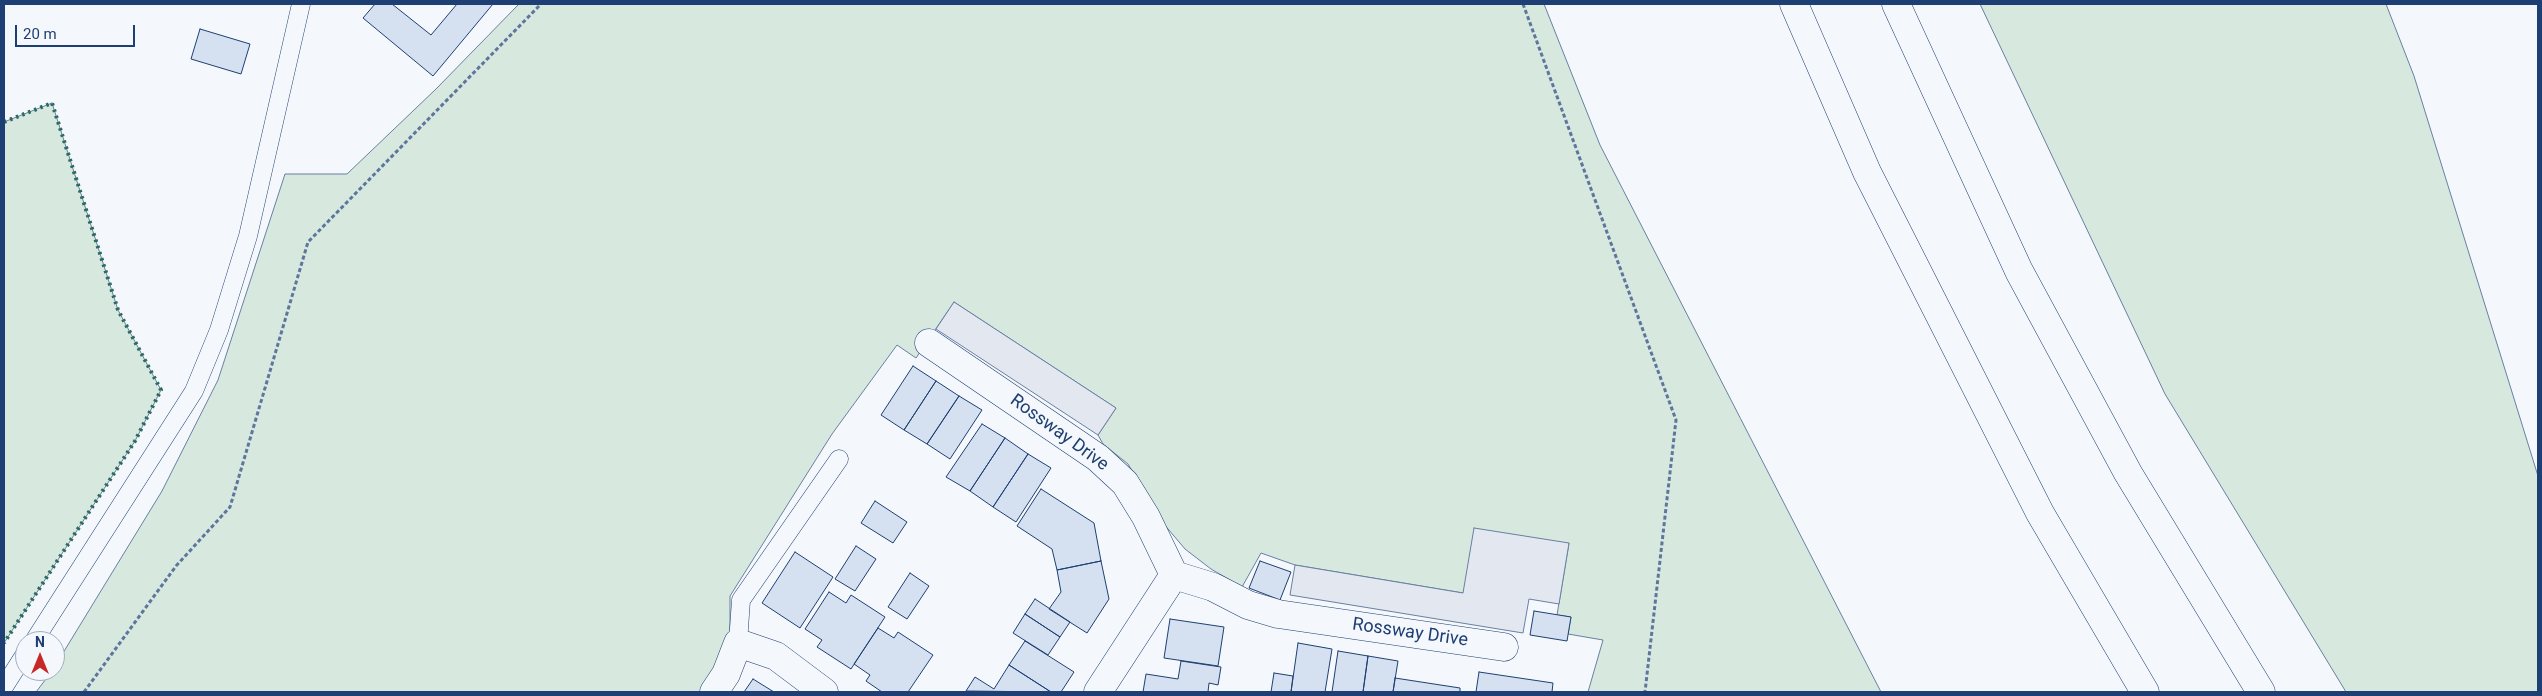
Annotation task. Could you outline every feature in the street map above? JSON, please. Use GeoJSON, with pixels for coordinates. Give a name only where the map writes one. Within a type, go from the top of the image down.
{"type":"FeatureCollection","features":[{"type":"Feature","properties":{"kind":"main road"},"geometry":{"type":"LineString","coordinates":[[1794,4],[1867,172],[2040,513],[2145,692]]}},
{"type":"Feature","properties":{"kind":"main road"},"geometry":{"type":"LineString","coordinates":[[1896,4],[2019,271],[2128,473],[2261,692]]}},
{"type":"Feature","properties":{"kind":"main road","name":"Rossway Drive"},"geometry":{"type":"LineString","coordinates":[[929,343],[1098,458],[1125,484],[1146,517],[1174,575],[1213,587],[1248,605],[1278,614],[1504,647]]}},
{"type":"Feature","properties":{"kind":"main road"},"geometry":{"type":"LineString","coordinates":[[1098,692],[1174,575]]}},
{"type":"Feature","properties":{"kind":"main road"},"geometry":{"type":"LineString","coordinates":[[714,692],[726,674],[738,643],[776,656],[824,692]]}},
{"type":"Feature","properties":{"kind":"lane"},"geometry":{"type":"LineString","coordinates":[[40,631],[194,391],[219,330],[248,236],[301,4]]}},
{"type":"Feature","properties":{"kind":"lane"},"geometry":{"type":"LineString","coordinates":[[738,643],[741,600],[839,459]]}},
{"type":"Feature","properties":{"kind":"lane"},"geometry":{"type":"LineString","coordinates":[[4,687],[15,670]]}},
{"type":"Feature","properties":{"kind":"path"},"geometry":{"type":"LineString","coordinates":[[84,692],[176,566],[230,507],[308,242],[541,4]]}},
{"type":"Feature","properties":{"kind":"path"},"geometry":{"type":"LineString","coordinates":[[1523,4],[1676,420],[1645,692]]}},
{"type":"Feature","properties":{"kind":"shaded area"},"geometry":{"type":"Polygon","coordinates":[[[519,4],[1544,4],[1600,145],[1881,692],[1588,692],[1603,640],[1568,634],[1571,617],[1557,615],[1569,543],[1463,593],[1295,565],[1261,553],[1242,587],[1211,569],[1185,549],[1163,523],[1128,464],[1103,444],[1098,435],[1116,408],[954,302],[916,358],[897,345],[832,434],[730,596],[730,633],[718,665],[702,692],[36,692],[44,681],[65,681],[65,650],[162,491],[218,380],[285,174],[347,174],[436,89],[519,4]]]}},
{"type":"Feature","properties":{"kind":"shaded area"},"geometry":{"type":"Polygon","coordinates":[[[1980,4],[2386,4],[2414,76],[2538,476],[2538,692],[2346,692],[2165,394],[1980,4]]]}},
{"type":"Feature","properties":{"kind":"shaded area"},"geometry":{"type":"Polygon","coordinates":[[[52,103],[118,310],[161,390],[135,441],[4,643],[4,122],[52,103]]]}},
{"type":"Feature","properties":{"kind":"shaded area"},"geometry":{"type":"Polygon","coordinates":[[[954,302],[1116,408],[1098,435],[936,329],[954,302]]]}},
{"type":"Feature","properties":{"kind":"shaded area"},"geometry":{"type":"Polygon","coordinates":[[[1474,528],[1569,543],[1559,604],[1529,599],[1523,633],[1290,595],[1295,565],[1463,593],[1474,528]]]}},
{"type":"Feature","properties":{"kind":"building"},"geometry":{"type":"Polygon","coordinates":[[[375,4],[392,4],[431,35],[457,4],[493,4],[433,76],[363,18],[375,4]]]}},
{"type":"Feature","properties":{"kind":"building"},"geometry":{"type":"Polygon","coordinates":[[[200,29],[250,44],[241,74],[191,59],[200,29]]]}},
{"type":"Feature","properties":{"kind":"building"},"geometry":{"type":"Polygon","coordinates":[[[913,366],[936,381],[904,430],[881,415],[913,366]]]}},
{"type":"Feature","properties":{"kind":"building"},"geometry":{"type":"Polygon","coordinates":[[[936,381],[959,396],[927,444],[904,430],[936,381]]]}},
{"type":"Feature","properties":{"kind":"building"},"geometry":{"type":"Polygon","coordinates":[[[959,396],[982,410],[950,459],[927,444],[959,396]]]}},
{"type":"Feature","properties":{"kind":"building"},"geometry":{"type":"Polygon","coordinates":[[[982,424],[1005,438],[970,491],[946,477],[982,424]]]}},
{"type":"Feature","properties":{"kind":"building"},"geometry":{"type":"Polygon","coordinates":[[[1005,438],[1028,454],[993,507],[970,491],[1005,438]]]}},
{"type":"Feature","properties":{"kind":"building"},"geometry":{"type":"Polygon","coordinates":[[[1028,454],[1051,468],[1016,522],[993,507],[1028,454]]]}},
{"type":"Feature","properties":{"kind":"building"},"geometry":{"type":"Polygon","coordinates":[[[1041,489],[1094,523],[1101,561],[1057,570],[1052,549],[1017,526],[1041,489]]]}},
{"type":"Feature","properties":{"kind":"building"},"geometry":{"type":"Polygon","coordinates":[[[875,501],[907,522],[893,543],[861,523],[875,501]]]}},
{"type":"Feature","properties":{"kind":"building"},"geometry":{"type":"Polygon","coordinates":[[[856,546],[876,559],[855,591],[835,579],[856,546]]]}},
{"type":"Feature","properties":{"kind":"building"},"geometry":{"type":"Polygon","coordinates":[[[795,552],[833,577],[800,628],[762,603],[795,552]]]}},
{"type":"Feature","properties":{"kind":"building"},"geometry":{"type":"Polygon","coordinates":[[[1101,561],[1109,599],[1087,633],[1049,609],[1061,592],[1057,570],[1101,561]]]}},
{"type":"Feature","properties":{"kind":"building"},"geometry":{"type":"Polygon","coordinates":[[[1260,561],[1291,572],[1280,600],[1249,588],[1260,561]]]}},
{"type":"Feature","properties":{"kind":"building"},"geometry":{"type":"Polygon","coordinates":[[[910,573],[929,586],[907,619],[888,607],[910,573]]]}},
{"type":"Feature","properties":{"kind":"building"},"geometry":{"type":"Polygon","coordinates":[[[829,592],[846,603],[851,595],[885,617],[851,669],[817,647],[822,640],[805,629],[829,592]]]}},
{"type":"Feature","properties":{"kind":"building"},"geometry":{"type":"Polygon","coordinates":[[[1035,599],[1070,622],[1060,637],[1025,614],[1035,599]]]}},
{"type":"Feature","properties":{"kind":"building"},"geometry":{"type":"Polygon","coordinates":[[[1534,611],[1571,617],[1567,641],[1530,635],[1534,611]]]}},
{"type":"Feature","properties":{"kind":"building"},"geometry":{"type":"Polygon","coordinates":[[[1025,614],[1060,637],[1048,655],[1013,633],[1025,614]]]}},
{"type":"Feature","properties":{"kind":"building"},"geometry":{"type":"Polygon","coordinates":[[[1170,619],[1224,627],[1218,666],[1164,658],[1170,619]]]}},
{"type":"Feature","properties":{"kind":"building"},"geometry":{"type":"Polygon","coordinates":[[[878,628],[894,638],[898,632],[933,655],[908,692],[882,692],[866,681],[870,675],[854,664],[878,628]]]}},
{"type":"Feature","properties":{"kind":"building"},"geometry":{"type":"Polygon","coordinates":[[[1025,641],[1074,672],[1061,692],[1051,692],[1009,665],[1025,641]]]}},
{"type":"Feature","properties":{"kind":"building"},"geometry":{"type":"Polygon","coordinates":[[[1298,643],[1332,649],[1325,692],[1291,692],[1298,643]]]}},
{"type":"Feature","properties":{"kind":"building"},"geometry":{"type":"Polygon","coordinates":[[[1338,651],[1368,656],[1363,692],[1332,692],[1338,651]]]}},
{"type":"Feature","properties":{"kind":"building"},"geometry":{"type":"Polygon","coordinates":[[[1368,656],[1398,661],[1393,692],[1363,692],[1368,656]]]}},
{"type":"Feature","properties":{"kind":"building"},"geometry":{"type":"Polygon","coordinates":[[[1181,661],[1221,667],[1218,685],[1209,683],[1208,692],[1143,692],[1146,674],[1178,679],[1181,661]]]}},
{"type":"Feature","properties":{"kind":"building"},"geometry":{"type":"Polygon","coordinates":[[[1009,665],[1051,692],[966,691],[975,677],[994,689],[1009,665]]]}},
{"type":"Feature","properties":{"kind":"building"},"geometry":{"type":"Polygon","coordinates":[[[1479,672],[1553,683],[1552,692],[1476,692],[1479,672]]]}},
{"type":"Feature","properties":{"kind":"building"},"geometry":{"type":"Polygon","coordinates":[[[1274,673],[1293,676],[1291,692],[1271,692],[1274,673]]]}},
{"type":"Feature","properties":{"kind":"building"},"geometry":{"type":"Polygon","coordinates":[[[1395,678],[1460,688],[1460,692],[1393,692],[1395,678]]]}},
{"type":"Feature","properties":{"kind":"building"},"geometry":{"type":"Polygon","coordinates":[[[753,679],[774,692],[744,692],[753,679]]]}},
{"type":"Feature","properties":{"kind":"hedge"},"geometry":{"type":"LineString","coordinates":[[4,122],[52,103],[118,310],[161,390],[135,441],[4,643]]}}]}
